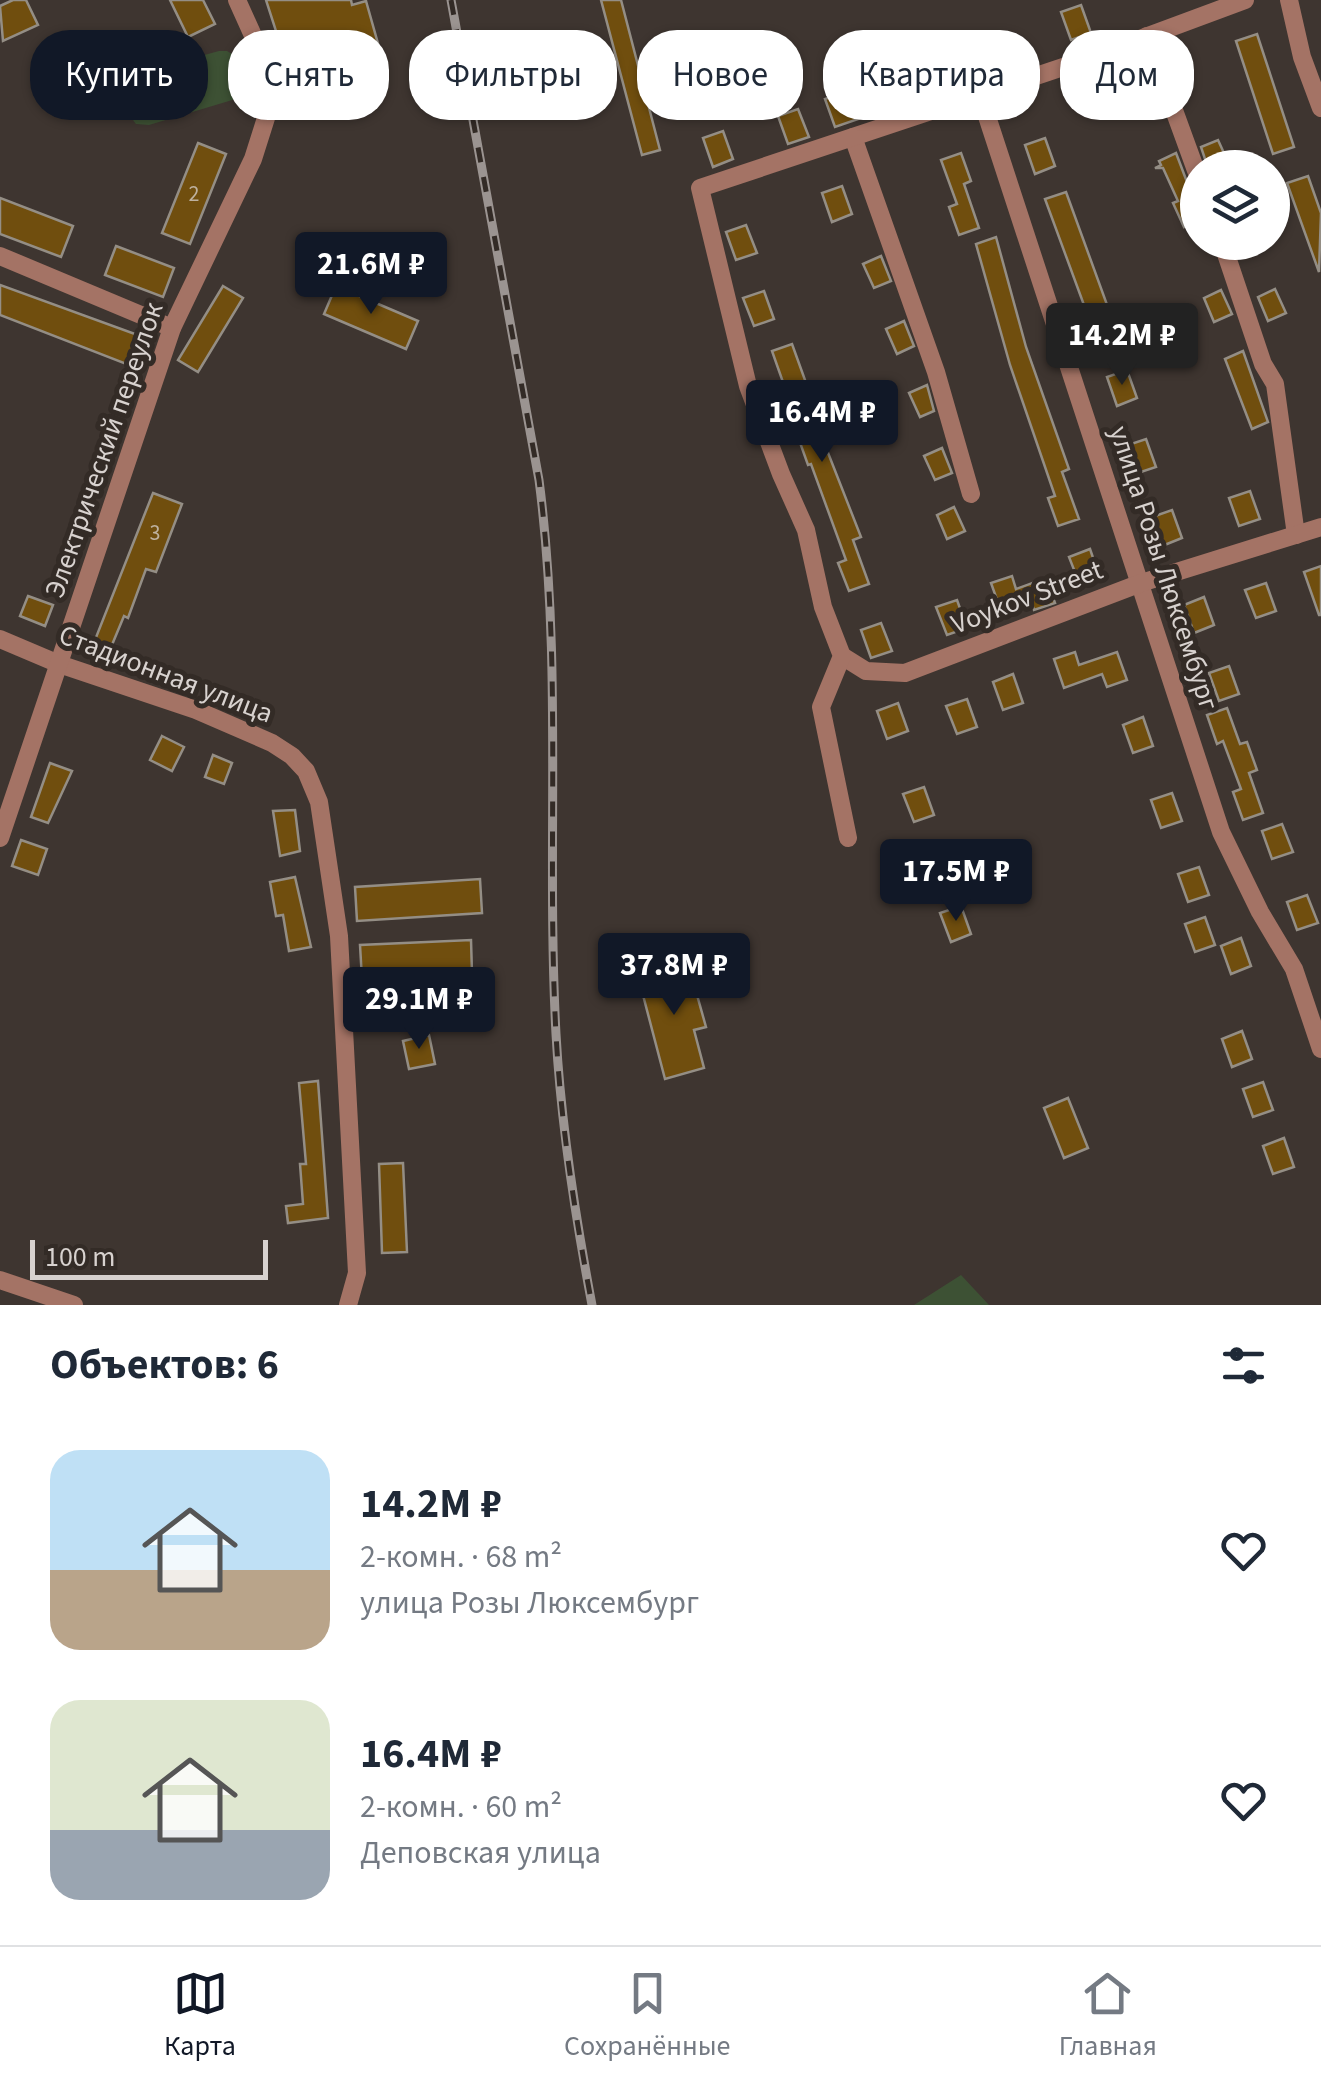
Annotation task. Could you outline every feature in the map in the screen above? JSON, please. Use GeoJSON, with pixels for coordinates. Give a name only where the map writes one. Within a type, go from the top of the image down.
{"type":"FeatureCollection","features":[{"type":"Feature","properties":{"kind":"street","name":"Электрический переулок"},"geometry":{"type":"LineString","coordinates":[[0,838],[172,328],[254,159],[266,118],[264,60],[237,0]]}},
{"type":"Feature","properties":{"kind":"street"},"geometry":{"type":"LineString","coordinates":[[1162,30],[1245,0]]}},
{"type":"Feature","properties":{"kind":"street"},"geometry":{"type":"LineString","coordinates":[[1289,0],[1302,56],[1321,108]]}},
{"type":"Feature","properties":{"kind":"street"},"geometry":{"type":"LineString","coordinates":[[848,838],[820,707],[842,656],[824,607],[806,530],[780,474],[748,386],[700,188],[903,120]]}},
{"type":"Feature","properties":{"kind":"street","name":"улица Розы Люксембург"},"geometry":{"type":"LineString","coordinates":[[989,120],[1221,832],[1260,912],[1294,969],[1321,1048]]}},
{"type":"Feature","properties":{"kind":"street"},"geometry":{"type":"LineString","coordinates":[[1177,120],[1188,150]]}},
{"type":"Feature","properties":{"kind":"street"},"geometry":{"type":"LineString","coordinates":[[853,137],[936,372],[971,494]]}},
{"type":"Feature","properties":{"kind":"street"},"geometry":{"type":"LineString","coordinates":[[0,256],[172,328]]}},
{"type":"Feature","properties":{"kind":"street"},"geometry":{"type":"LineString","coordinates":[[1228,260],[1262,364],[1275,384],[1296,535]]}},
{"type":"Feature","properties":{"kind":"street","name":"Voykov Street"},"geometry":{"type":"LineString","coordinates":[[842,656],[866,671],[905,672],[1140,583],[1321,527]]}},
{"type":"Feature","properties":{"kind":"street","name":"Стадионная улица"},"geometry":{"type":"LineString","coordinates":[[0,639],[226,723],[292,756],[306,771],[318,802],[338,936],[357,1272],[348,1305]]}},
{"type":"Feature","properties":{"kind":"street"},"geometry":{"type":"LineString","coordinates":[[0,1280],[74,1305]]}},
{"type":"Feature","properties":{"kind":"green space"},"geometry":{"type":"Polygon","coordinates":[[[228,52],[228,101],[208,107],[208,54],[228,52]]]}},
{"type":"Feature","properties":{"kind":"green space"},"geometry":{"type":"Polygon","coordinates":[[[134,120],[166,120],[149,125],[136,124],[134,120]]]}},
{"type":"Feature","properties":{"kind":"green space"},"geometry":{"type":"Polygon","coordinates":[[[961,1275],[989,1305],[914,1305],[961,1275]]]}},
{"type":"Feature","properties":{"kind":"building"},"geometry":{"type":"Polygon","coordinates":[[[26,0],[38,25],[3,41],[0,6],[26,0]]]}},
{"type":"Feature","properties":{"kind":"building"},"geometry":{"type":"Polygon","coordinates":[[[170,0],[203,0],[215,24],[203,30],[185,30],[170,0]]]}},
{"type":"Feature","properties":{"kind":"building"},"geometry":{"type":"Polygon","coordinates":[[[266,0],[351,0],[352,5],[366,1],[374,30],[276,30],[266,0]]]}},
{"type":"Feature","properties":{"kind":"building"},"geometry":{"type":"Polygon","coordinates":[[[601,0],[621,0],[637,62],[637,120],[652,120],[660,150],[642,155],[617,60],[617,30],[609,30],[601,0]]]}},
{"type":"Feature","properties":{"kind":"building"},"geometry":{"type":"Polygon","coordinates":[[[1081,5],[1090,30],[1067,30],[1061,12],[1081,5]]]}},
{"type":"Feature","properties":{"kind":"building"},"geometry":{"type":"Polygon","coordinates":[[[1257,34],[1294,147],[1272,150],[1236,41],[1257,34]]]}},
{"type":"Feature","properties":{"kind":"building"},"geometry":{"type":"Polygon","coordinates":[[[779,120],[802,120],[809,137],[788,144],[779,120]]]}},
{"type":"Feature","properties":{"kind":"building"},"geometry":{"type":"Polygon","coordinates":[[[832,120],[855,120],[835,127],[832,120]]]}},
{"type":"Feature","properties":{"kind":"building"},"geometry":{"type":"Polygon","coordinates":[[[723,131],[733,159],[713,167],[703,138],[723,131]]]}},
{"type":"Feature","properties":{"kind":"building"},"geometry":{"type":"Polygon","coordinates":[[[1045,138],[1055,166],[1035,174],[1025,145],[1045,138]]]}},
{"type":"Feature","properties":{"kind":"building"},"geometry":{"type":"Polygon","coordinates":[[[1218,140],[1223,150],[1202,150],[1201,147],[1218,140]]]}},
{"type":"Feature","properties":{"kind":"building"},"geometry":{"type":"Polygon","coordinates":[[[198,143],[226,154],[190,244],[162,233],[198,143]]]}},
{"type":"Feature","properties":{"kind":"building"},"geometry":{"type":"Polygon","coordinates":[[[961,153],[971,181],[964,184],[979,228],[959,235],[949,207],[957,204],[941,160],[961,153]]]}},
{"type":"Feature","properties":{"kind":"building"},"geometry":{"type":"Polygon","coordinates":[[[1176,153],[1180,164],[1180,218],[1173,203],[1178,201],[1163,168],[1155,168],[1161,165],[1159,161],[1176,153]]]}},
{"type":"Feature","properties":{"kind":"building"},"geometry":{"type":"Polygon","coordinates":[[[1308,176],[1321,213],[1319,272],[1290,191],[1290,182],[1308,176]]]}},
{"type":"Feature","properties":{"kind":"building"},"geometry":{"type":"Polygon","coordinates":[[[842,186],[852,214],[832,222],[822,193],[842,186]]]}},
{"type":"Feature","properties":{"kind":"building"},"geometry":{"type":"Polygon","coordinates":[[[1066,192],[1122,346],[1102,354],[1045,199],[1066,192]]]}},
{"type":"Feature","properties":{"kind":"building"},"geometry":{"type":"Polygon","coordinates":[[[0,198],[73,226],[61,257],[0,234],[0,198]]]}},
{"type":"Feature","properties":{"kind":"building"},"geometry":{"type":"Polygon","coordinates":[[[746,225],[757,253],[736,260],[726,232],[746,225]]]}},
{"type":"Feature","properties":{"kind":"building"},"geometry":{"type":"Polygon","coordinates":[[[996,237],[1026,347],[1069,469],[1062,472],[1079,519],[1058,526],[1048,498],[1055,496],[1010,365],[976,244],[996,237]]]}},
{"type":"Feature","properties":{"kind":"building"},"geometry":{"type":"Polygon","coordinates":[[[116,246],[174,268],[163,297],[105,275],[116,246]]]}},
{"type":"Feature","properties":{"kind":"building"},"geometry":{"type":"Polygon","coordinates":[[[881,256],[891,281],[874,288],[863,264],[881,256]]]}},
{"type":"Feature","properties":{"kind":"building"},"geometry":{"type":"Polygon","coordinates":[[[0,285],[146,338],[134,367],[0,315],[0,285]]]}},
{"type":"Feature","properties":{"kind":"building"},"geometry":{"type":"Polygon","coordinates":[[[223,286],[243,298],[198,372],[178,360],[223,286]]]}},
{"type":"Feature","properties":{"kind":"building"},"geometry":{"type":"Polygon","coordinates":[[[336,286],[418,321],[406,349],[324,314],[336,286]]]}},
{"type":"Feature","properties":{"kind":"building"},"geometry":{"type":"Polygon","coordinates":[[[1275,289],[1286,313],[1268,321],[1258,297],[1275,289]]]}},
{"type":"Feature","properties":{"kind":"building"},"geometry":{"type":"Polygon","coordinates":[[[1221,290],[1232,314],[1214,322],[1204,298],[1221,290]]]}},
{"type":"Feature","properties":{"kind":"building"},"geometry":{"type":"Polygon","coordinates":[[[764,291],[774,319],[754,326],[743,298],[764,291]]]}},
{"type":"Feature","properties":{"kind":"building"},"geometry":{"type":"Polygon","coordinates":[[[904,321],[914,346],[897,354],[886,329],[904,321]]]}},
{"type":"Feature","properties":{"kind":"building"},"geometry":{"type":"Polygon","coordinates":[[[792,344],[818,416],[814,417],[861,537],[853,540],[869,584],[849,591],[838,563],[846,560],[798,437],[802,436],[772,351],[792,344]]]}},
{"type":"Feature","properties":{"kind":"building"},"geometry":{"type":"Polygon","coordinates":[[[1243,351],[1268,422],[1252,429],[1225,359],[1243,351]]]}},
{"type":"Feature","properties":{"kind":"building"},"geometry":{"type":"Polygon","coordinates":[[[1127,370],[1137,398],[1117,406],[1107,377],[1127,370]]]}},
{"type":"Feature","properties":{"kind":"building"},"geometry":{"type":"Polygon","coordinates":[[[927,385],[934,411],[920,417],[909,393],[927,385]]]}},
{"type":"Feature","properties":{"kind":"building"},"geometry":{"type":"Polygon","coordinates":[[[1146,439],[1156,467],[1135,474],[1125,446],[1146,439]]]}},
{"type":"Feature","properties":{"kind":"building"},"geometry":{"type":"Polygon","coordinates":[[[942,448],[952,473],[935,480],[924,456],[942,448]]]}},
{"type":"Feature","properties":{"kind":"building"},"geometry":{"type":"Polygon","coordinates":[[[1250,491],[1260,519],[1239,526],[1229,498],[1250,491]]]}},
{"type":"Feature","properties":{"kind":"building"},"geometry":{"type":"Polygon","coordinates":[[[153,493],[182,504],[156,572],[146,569],[128,618],[124,616],[109,652],[93,645],[153,493]]]}},
{"type":"Feature","properties":{"kind":"building"},"geometry":{"type":"Polygon","coordinates":[[[954,507],[965,531],[947,539],[937,515],[954,507]]]}},
{"type":"Feature","properties":{"kind":"building"},"geometry":{"type":"Polygon","coordinates":[[[1172,510],[1182,538],[1162,546],[1152,517],[1172,510]]]}},
{"type":"Feature","properties":{"kind":"building"},"geometry":{"type":"Polygon","coordinates":[[[1090,549],[1100,578],[1080,585],[1069,557],[1090,549]]]}},
{"type":"Feature","properties":{"kind":"building"},"geometry":{"type":"Polygon","coordinates":[[[1321,566],[1321,615],[1319,615],[1304,572],[1321,566]]]}},
{"type":"Feature","properties":{"kind":"building"},"geometry":{"type":"Polygon","coordinates":[[[1012,576],[1016,589],[1046,578],[1055,603],[1034,610],[1031,601],[1001,611],[991,583],[1012,576]]]}},
{"type":"Feature","properties":{"kind":"building"},"geometry":{"type":"Polygon","coordinates":[[[1266,583],[1276,611],[1256,618],[1245,590],[1266,583]]]}},
{"type":"Feature","properties":{"kind":"building"},"geometry":{"type":"Polygon","coordinates":[[[28,596],[53,605],[45,626],[20,616],[28,596]]]}},
{"type":"Feature","properties":{"kind":"building"},"geometry":{"type":"Polygon","coordinates":[[[1204,597],[1214,625],[1194,633],[1184,605],[1204,597]]]}},
{"type":"Feature","properties":{"kind":"building"},"geometry":{"type":"Polygon","coordinates":[[[957,600],[967,628],[947,635],[936,607],[957,600]]]}},
{"type":"Feature","properties":{"kind":"building"},"geometry":{"type":"Polygon","coordinates":[[[881,623],[892,651],[871,658],[861,630],[881,623]]]}},
{"type":"Feature","properties":{"kind":"building"},"geometry":{"type":"Polygon","coordinates":[[[1075,652],[1079,665],[1117,652],[1127,680],[1107,687],[1102,674],[1064,688],[1054,659],[1075,652]]]}},
{"type":"Feature","properties":{"kind":"building"},"geometry":{"type":"Polygon","coordinates":[[[1229,666],[1239,694],[1219,701],[1209,673],[1229,666]]]}},
{"type":"Feature","properties":{"kind":"building"},"geometry":{"type":"Polygon","coordinates":[[[1013,674],[1023,703],[1003,710],[993,682],[1013,674]]]}},
{"type":"Feature","properties":{"kind":"building"},"geometry":{"type":"Polygon","coordinates":[[[967,699],[977,727],[957,734],[946,706],[967,699]]]}},
{"type":"Feature","properties":{"kind":"building"},"geometry":{"type":"Polygon","coordinates":[[[898,703],[908,731],[887,739],[877,711],[898,703]]]}},
{"type":"Feature","properties":{"kind":"building"},"geometry":{"type":"Polygon","coordinates":[[[1227,708],[1240,744],[1247,742],[1257,770],[1249,773],[1263,813],[1243,820],[1233,792],[1241,789],[1223,741],[1217,744],[1207,715],[1227,708]]]}},
{"type":"Feature","properties":{"kind":"building"},"geometry":{"type":"Polygon","coordinates":[[[1143,717],[1153,746],[1133,753],[1123,725],[1143,717]]]}},
{"type":"Feature","properties":{"kind":"building"},"geometry":{"type":"Polygon","coordinates":[[[162,736],[184,747],[172,771],[150,760],[162,736]]]}},
{"type":"Feature","properties":{"kind":"building"},"geometry":{"type":"Polygon","coordinates":[[[213,755],[232,763],[224,784],[205,777],[213,755]]]}},
{"type":"Feature","properties":{"kind":"building"},"geometry":{"type":"Polygon","coordinates":[[[50,763],[72,771],[48,823],[31,817],[50,763]]]}},
{"type":"Feature","properties":{"kind":"building"},"geometry":{"type":"Polygon","coordinates":[[[924,787],[934,815],[914,822],[903,794],[924,787]]]}},
{"type":"Feature","properties":{"kind":"building"},"geometry":{"type":"Polygon","coordinates":[[[1172,793],[1182,821],[1161,828],[1151,800],[1172,793]]]}},
{"type":"Feature","properties":{"kind":"building"},"geometry":{"type":"Polygon","coordinates":[[[295,810],[300,851],[280,856],[273,811],[295,810]]]}},
{"type":"Feature","properties":{"kind":"building"},"geometry":{"type":"Polygon","coordinates":[[[1282,824],[1293,852],[1272,859],[1262,831],[1282,824]]]}},
{"type":"Feature","properties":{"kind":"building"},"geometry":{"type":"Polygon","coordinates":[[[21,840],[47,849],[38,875],[12,866],[21,840]]]}},
{"type":"Feature","properties":{"kind":"building"},"geometry":{"type":"Polygon","coordinates":[[[944,850],[954,878],[934,886],[924,858],[944,850]]]}},
{"type":"Feature","properties":{"kind":"building"},"geometry":{"type":"Polygon","coordinates":[[[1199,867],[1209,895],[1188,902],[1178,874],[1199,867]]]}},
{"type":"Feature","properties":{"kind":"building"},"geometry":{"type":"Polygon","coordinates":[[[295,877],[311,947],[289,951],[283,915],[276,916],[270,882],[295,877]]]}},
{"type":"Feature","properties":{"kind":"building"},"geometry":{"type":"Polygon","coordinates":[[[480,879],[482,913],[357,921],[355,887],[480,879]]]}},
{"type":"Feature","properties":{"kind":"building"},"geometry":{"type":"Polygon","coordinates":[[[1307,895],[1318,923],[1297,930],[1287,902],[1307,895]]]}},
{"type":"Feature","properties":{"kind":"building"},"geometry":{"type":"Polygon","coordinates":[[[961,906],[971,934],[951,942],[940,913],[961,906]]]}},
{"type":"Feature","properties":{"kind":"building"},"geometry":{"type":"Polygon","coordinates":[[[1205,917],[1215,945],[1195,952],[1185,924],[1205,917]]]}},
{"type":"Feature","properties":{"kind":"building"},"geometry":{"type":"Polygon","coordinates":[[[1241,938],[1251,966],[1231,974],[1221,946],[1241,938]]]}},
{"type":"Feature","properties":{"kind":"building"},"geometry":{"type":"Polygon","coordinates":[[[471,940],[472,973],[362,979],[360,945],[471,940]]]}},
{"type":"Feature","properties":{"kind":"building"},"geometry":{"type":"Polygon","coordinates":[[[688,963],[706,1027],[694,1030],[704,1068],[665,1079],[638,976],[688,963]]]}},
{"type":"Feature","properties":{"kind":"building"},"geometry":{"type":"Polygon","coordinates":[[[1242,1031],[1252,1059],[1232,1067],[1222,1039],[1242,1031]]]}},
{"type":"Feature","properties":{"kind":"building"},"geometry":{"type":"Polygon","coordinates":[[[429,1035],[435,1064],[409,1069],[403,1041],[429,1035]]]}},
{"type":"Feature","properties":{"kind":"building"},"geometry":{"type":"Polygon","coordinates":[[[318,1081],[328,1218],[288,1223],[286,1206],[303,1204],[300,1164],[306,1164],[299,1083],[318,1081]]]}},
{"type":"Feature","properties":{"kind":"building"},"geometry":{"type":"Polygon","coordinates":[[[1263,1082],[1273,1110],[1253,1117],[1243,1089],[1263,1082]]]}},
{"type":"Feature","properties":{"kind":"building"},"geometry":{"type":"Polygon","coordinates":[[[1068,1098],[1088,1148],[1064,1158],[1044,1108],[1068,1098]]]}},
{"type":"Feature","properties":{"kind":"building"},"geometry":{"type":"Polygon","coordinates":[[[1284,1138],[1294,1167],[1273,1174],[1263,1146],[1284,1138]]]}},
{"type":"Feature","properties":{"kind":"building"},"geometry":{"type":"Polygon","coordinates":[[[403,1163],[407,1252],[382,1253],[379,1164],[403,1163]]]}},
{"type":"Feature","properties":{"kind":"railway"},"geometry":{"type":"LineString","coordinates":[[451,0],[539,480],[550,619],[556,1034],[570,1170],[592,1305]]}}]}
